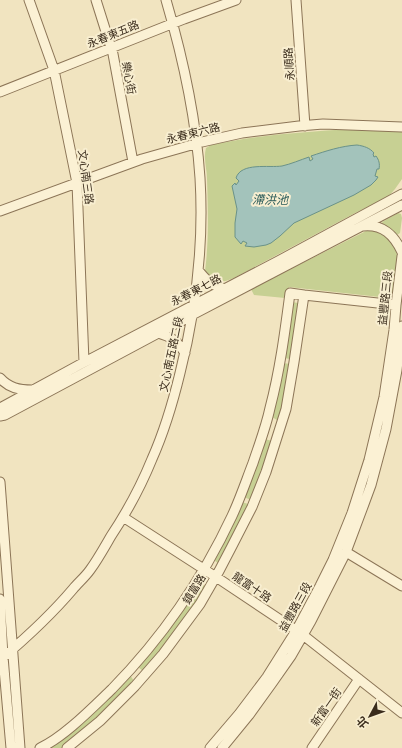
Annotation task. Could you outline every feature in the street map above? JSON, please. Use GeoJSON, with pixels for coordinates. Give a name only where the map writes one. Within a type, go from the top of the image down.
{"type":"FeatureCollection","features":[{"type":"Feature","properties":{"kind":"street","name":"文心南三路"},"geometry":{"type":"LineString","coordinates":[[29,0],[54,70],[77,183],[84,362]]}},
{"type":"Feature","properties":{"kind":"street","name":"樂心街"},"geometry":{"type":"LineString","coordinates":[[96,0],[111,48],[134,162]]}},
{"type":"Feature","properties":{"kind":"street","name":"文心南五路二段"},"geometry":{"type":"LineString","coordinates":[[2,659],[58,607],[90,570],[139,488],[156,451],[174,399],[185,353],[194,304],[200,250],[201,218],[200,180],[193,114],[189,90],[166,0]]}},
{"type":"Feature","properties":{"kind":"street","name":"永春東五路"},"geometry":{"type":"LineString","coordinates":[[0,92],[206,10],[236,0]]}},
{"type":"Feature","properties":{"kind":"street","name":"永順路"},"geometry":{"type":"LineString","coordinates":[[296,0],[305,126]]}},
{"type":"Feature","properties":{"kind":"street","name":"永春東六路"},"geometry":{"type":"LineString","coordinates":[[0,211],[142,159],[197,143],[242,133],[322,124],[402,127]]}},
{"type":"Feature","properties":{"kind":"street","name":"永春東七路"},"geometry":{"type":"LineString","coordinates":[[0,408],[402,194]]}},
{"type":"Feature","properties":{"kind":"street","name":"永春東七路"},"geometry":{"type":"LineString","coordinates":[[0,416],[6,415],[158,333],[402,205]]}},
{"type":"Feature","properties":{"kind":"street"},"geometry":{"type":"LineString","coordinates":[[362,226],[371,225],[388,232],[394,238],[402,252]]}},
{"type":"Feature","properties":{"kind":"street","name":"益豐路三段"},"geometry":{"type":"LineString","coordinates":[[210,748],[239,714],[323,599],[346,552],[364,504],[373,461],[393,338],[402,256]]}},
{"type":"Feature","properties":{"kind":"street"},"geometry":{"type":"LineString","coordinates":[[198,270],[212,285],[225,289]]}},
{"type":"Feature","properties":{"kind":"street","name":"鎮富路"},"geometry":{"type":"LineString","coordinates":[[40,748],[53,741],[70,727],[105,695],[131,668],[161,633],[204,570],[233,515],[265,427],[280,360],[290,292],[304,295],[286,409],[254,504],[216,577],[200,604],[163,654],[100,721],[67,748]]}},
{"type":"Feature","properties":{"kind":"street"},"geometry":{"type":"LineString","coordinates":[[304,295],[396,305]]}},
{"type":"Feature","properties":{"kind":"street","name":"益豐路三段"},"geometry":{"type":"LineString","coordinates":[[222,748],[249,715],[272,683],[299,633],[333,560],[373,461],[389,412],[397,370],[402,326]]}},
{"type":"Feature","properties":{"kind":"street"},"geometry":{"type":"LineString","coordinates":[[158,333],[174,339],[185,353]]}},
{"type":"Feature","properties":{"kind":"street"},"geometry":{"type":"LineString","coordinates":[[280,360],[294,362]]}},
{"type":"Feature","properties":{"kind":"street"},"geometry":{"type":"LineString","coordinates":[[0,378],[13,388],[32,390]]}},
{"type":"Feature","properties":{"kind":"street"},"geometry":{"type":"LineString","coordinates":[[265,427],[279,431]]}},
{"type":"Feature","properties":{"kind":"street"},"geometry":{"type":"LineString","coordinates":[[0,482],[20,748]]}},
{"type":"Feature","properties":{"kind":"street"},"geometry":{"type":"LineString","coordinates":[[239,498],[254,504]]}},
{"type":"Feature","properties":{"kind":"street","name":"龍富十路"},"geometry":{"type":"LineString","coordinates":[[123,517],[299,633],[402,713]]}},
{"type":"Feature","properties":{"kind":"street"},"geometry":{"type":"LineString","coordinates":[[346,552],[402,586]]}},
{"type":"Feature","properties":{"kind":"street"},"geometry":{"type":"LineString","coordinates":[[0,599],[2,659],[11,748]]}},
{"type":"Feature","properties":{"kind":"street"},"geometry":{"type":"LineString","coordinates":[[131,668],[142,678]]}},
{"type":"Feature","properties":{"kind":"street","name":"新富一街"},"geometry":{"type":"LineString","coordinates":[[312,748],[360,679]]}},
{"type":"Feature","properties":{"kind":"green space"},"geometry":{"type":"Polygon","coordinates":[[[351,129],[402,132],[402,179],[388,197],[234,278],[219,282],[213,281],[205,271],[208,225],[205,156],[206,148],[211,145],[263,136],[351,129]]]}},
{"type":"Feature","properties":{"kind":"green space"},"geometry":{"type":"Polygon","coordinates":[[[398,213],[401,214],[402,218],[400,233],[397,235],[382,222],[398,213]]]}},
{"type":"Feature","properties":{"kind":"green space"},"geometry":{"type":"Polygon","coordinates":[[[371,230],[386,236],[392,241],[396,248],[397,264],[392,297],[389,298],[289,287],[285,298],[254,295],[251,289],[366,231],[371,230]]]}},
{"type":"Feature","properties":{"kind":"green space"},"geometry":{"type":"Polygon","coordinates":[[[292,302],[299,304],[290,359],[284,358],[292,302]]]}},
{"type":"Feature","properties":{"kind":"green space"},"geometry":{"type":"Polygon","coordinates":[[[283,363],[290,364],[280,419],[277,420],[272,417],[283,363]]]}},
{"type":"Feature","properties":{"kind":"green space"},"geometry":{"type":"Polygon","coordinates":[[[265,439],[272,441],[272,446],[251,500],[244,497],[265,439]]]}},
{"type":"Feature","properties":{"kind":"green space"},"geometry":{"type":"Polygon","coordinates":[[[242,502],[248,504],[249,506],[219,564],[214,560],[242,502]]]}},
{"type":"Feature","properties":{"kind":"green space"},"geometry":{"type":"Polygon","coordinates":[[[200,583],[206,587],[206,589],[172,638],[143,671],[138,667],[200,583]]]}},
{"type":"Feature","properties":{"kind":"green space"},"geometry":{"type":"Polygon","coordinates":[[[130,675],[134,681],[97,719],[62,748],[46,748],[130,675]]]}},
{"type":"Feature","properties":{"kind":"water","name":"滯洪池"},"geometry":{"type":"Polygon","coordinates":[[[357,145],[371,150],[374,153],[374,157],[376,156],[379,161],[379,169],[377,169],[375,176],[378,177],[371,185],[354,195],[294,223],[280,236],[266,245],[254,247],[245,246],[247,243],[243,241],[241,244],[235,237],[237,209],[232,186],[235,183],[236,185],[239,181],[236,178],[239,173],[249,168],[282,166],[309,157],[310,161],[313,159],[311,156],[339,148],[357,145]]]}}]}
